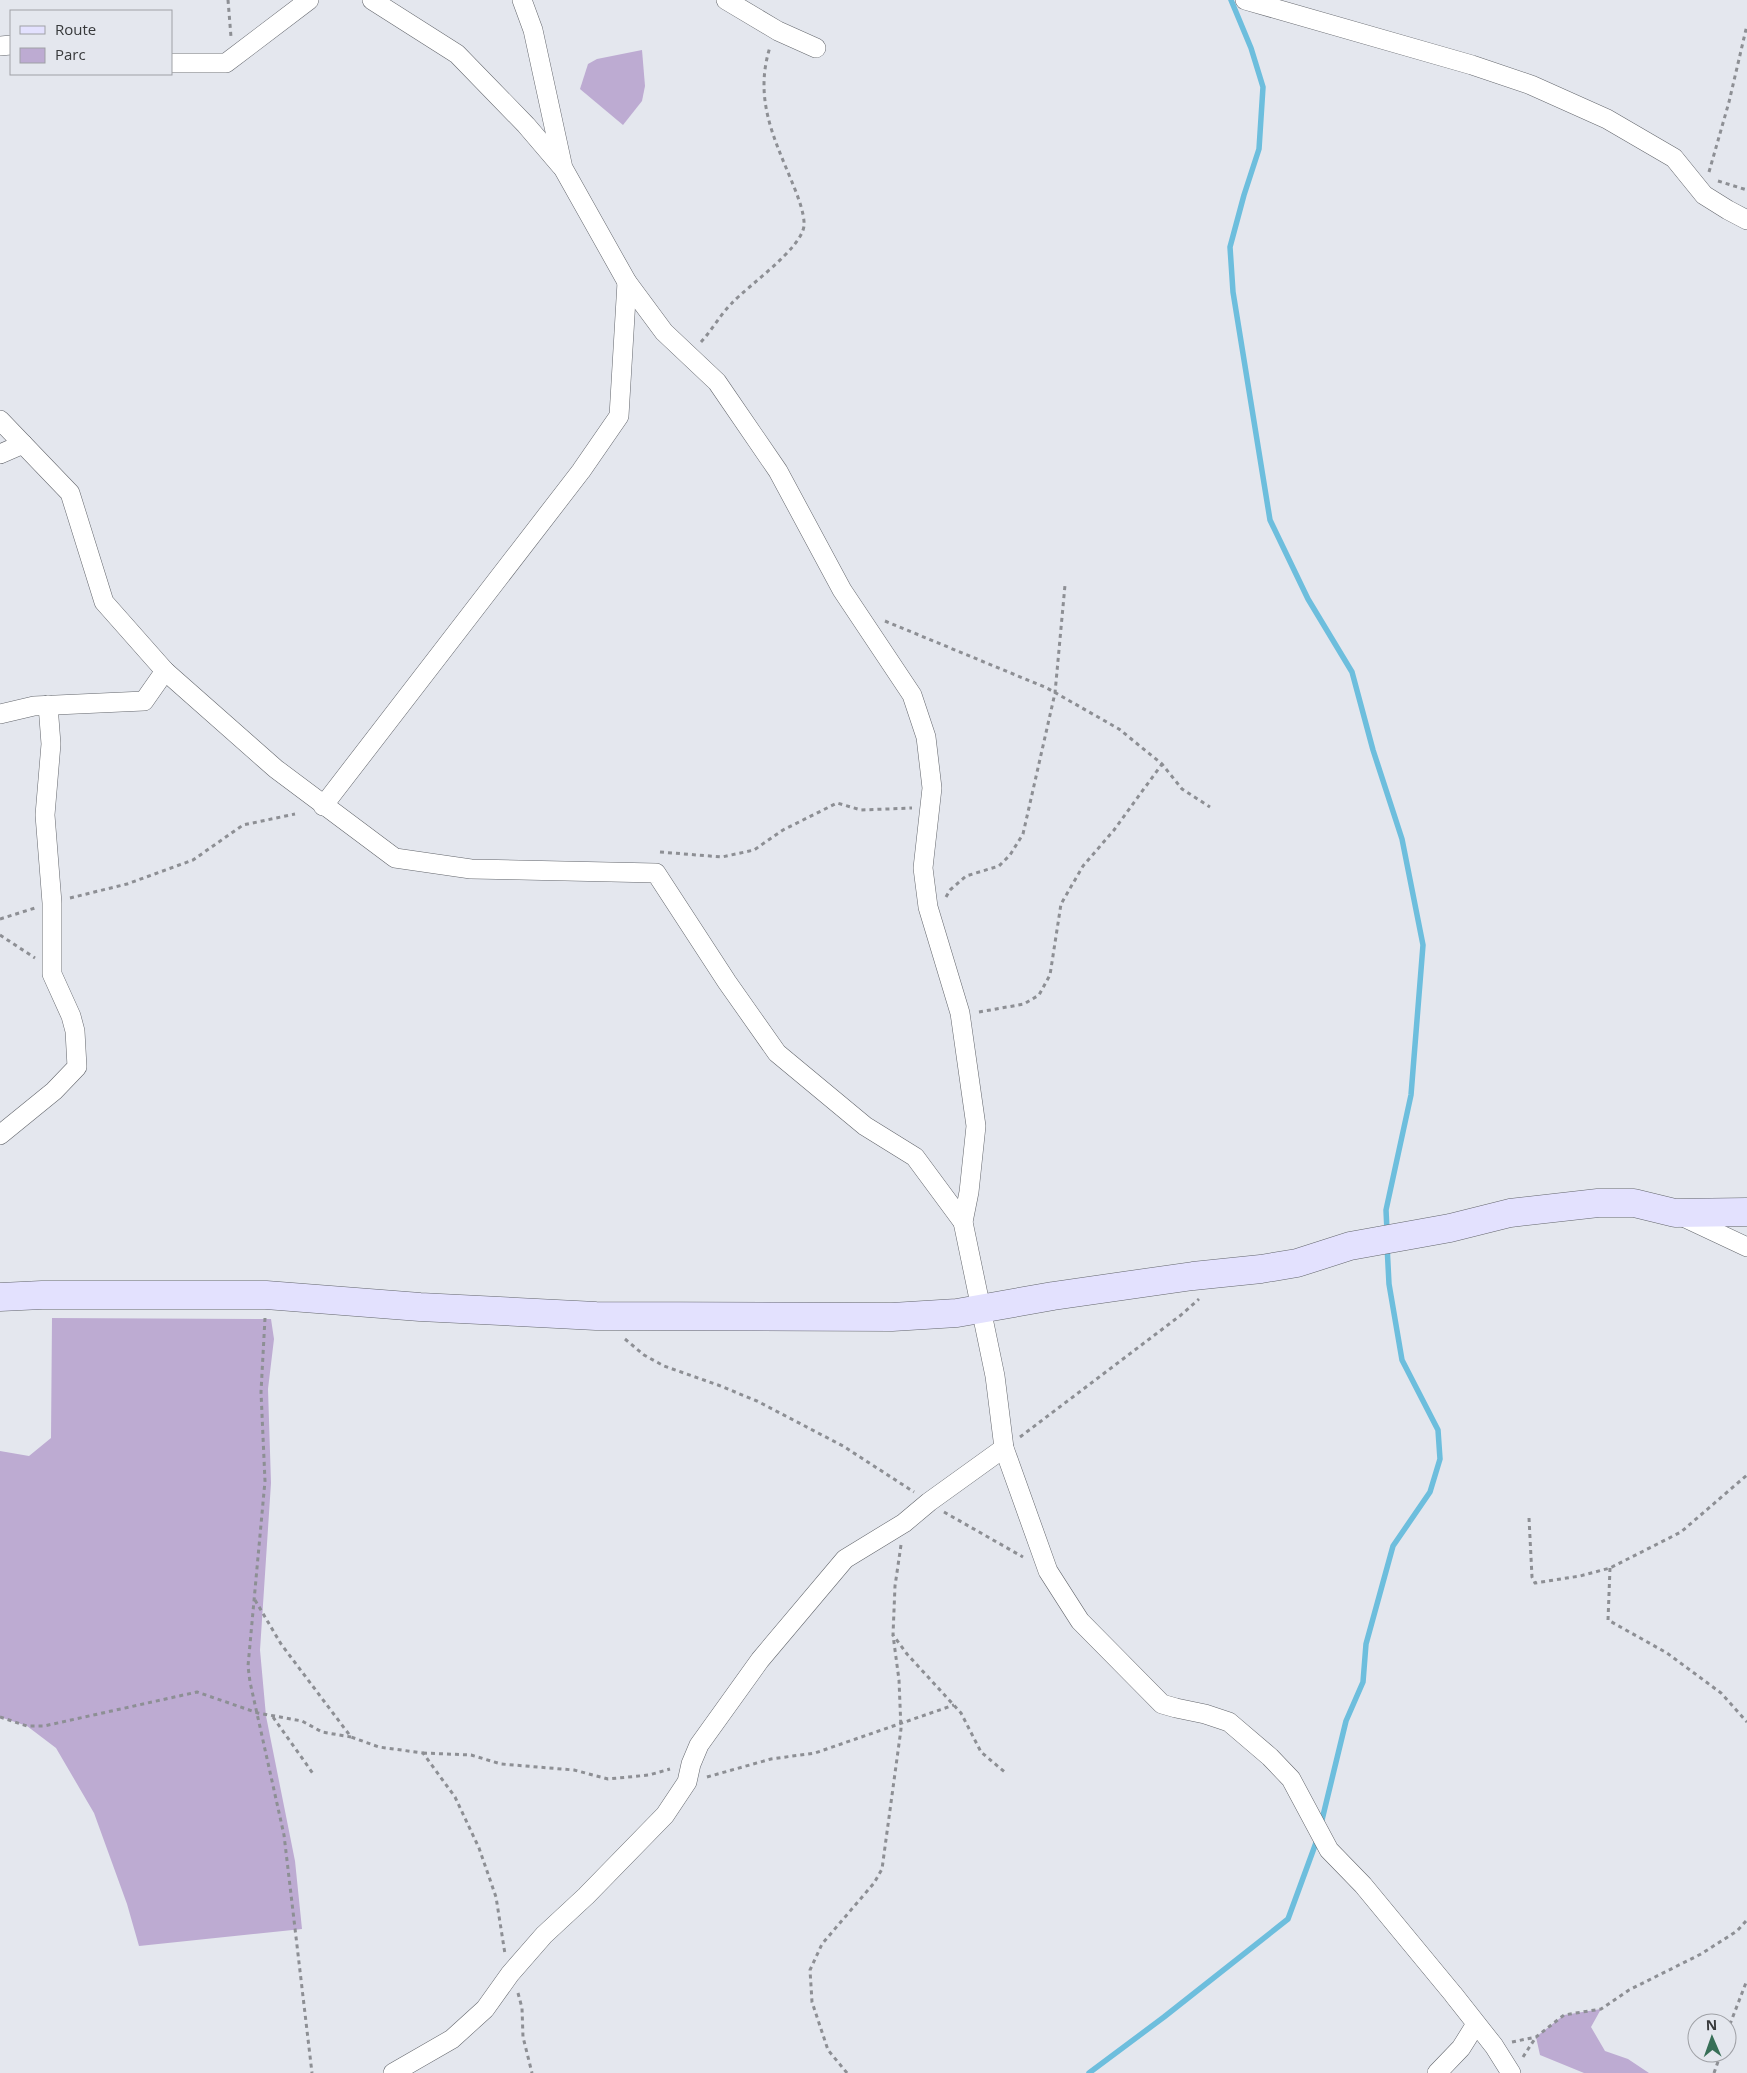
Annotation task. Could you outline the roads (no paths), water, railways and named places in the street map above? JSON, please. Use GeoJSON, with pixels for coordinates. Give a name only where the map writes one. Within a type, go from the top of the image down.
{"type":"FeatureCollection","features":[{"type":"Feature","properties":{"kind":"street"},"geometry":{"type":"LineString","coordinates":[[172,63],[226,63],[309,0]]}},
{"type":"Feature","properties":{"kind":"street"},"geometry":{"type":"LineString","coordinates":[[372,0],[456,54],[526,125],[563,168],[627,282],[664,332],[717,382],[778,471],[842,590],[912,695],[926,737],[932,788],[923,868],[931,920],[960,1014],[976,1126],[969,1192],[963,1222],[995,1376],[1004,1448],[1048,1571],[1080,1621],[1162,1704],[1205,1714],[1228,1722],[1270,1756],[1291,1779],[1329,1850],[1363,1885],[1494,2046],[1511,2073]]}},
{"type":"Feature","properties":{"kind":"street"},"geometry":{"type":"LineString","coordinates":[[522,0],[533,30],[563,168]]}},
{"type":"Feature","properties":{"kind":"street"},"geometry":{"type":"LineString","coordinates":[[726,0],[778,31],[816,48]]}},
{"type":"Feature","properties":{"kind":"street"},"geometry":{"type":"LineString","coordinates":[[1245,0],[1463,63],[1531,85],[1607,119],[1674,158],[1704,195],[1747,220]]}},
{"type":"Feature","properties":{"kind":"street"},"geometry":{"type":"LineString","coordinates":[[323,806],[581,471],[620,416],[627,282]]}},
{"type":"Feature","properties":{"kind":"street"},"geometry":{"type":"LineString","coordinates":[[0,420],[70,492],[104,602],[166,671],[276,770],[395,858],[470,869],[656,872],[777,1053],[865,1126],[914,1156],[963,1222]]}},
{"type":"Feature","properties":{"kind":"street"},"geometry":{"type":"LineString","coordinates":[[0,454],[23,444]]}},
{"type":"Feature","properties":{"kind":"street"},"geometry":{"type":"LineString","coordinates":[[0,714],[34,706],[144,701],[166,671]]}},
{"type":"Feature","properties":{"kind":"street"},"geometry":{"type":"LineString","coordinates":[[0,1134],[54,1091],[78,1067],[75,1031],[71,1016],[52,974],[52,903],[45,816],[51,744],[48,705]]}},
{"type":"Feature","properties":{"kind":"street"},"geometry":{"type":"LineString","coordinates":[[0,1297],[42,1294],[266,1295],[420,1307],[596,1316],[892,1317],[957,1313],[1054,1296],[1211,1274],[1261,1269],[1297,1263],[1350,1246],[1450,1228],[1510,1213],[1598,1203],[1634,1203],[1675,1213],[1747,1247]]}},
{"type":"Feature","properties":{"kind":"street"},"geometry":{"type":"LineString","coordinates":[[1675,1213],[1747,1212]]}},
{"type":"Feature","properties":{"kind":"street"},"geometry":{"type":"LineString","coordinates":[[394,2073],[452,2039],[485,2009],[510,1974],[564,1915],[586,1896],[665,1815],[687,1782],[691,1764],[699,1745],[760,1660],[845,1559],[904,1522],[1004,1448]]}},
{"type":"Feature","properties":{"kind":"street"},"geometry":{"type":"LineString","coordinates":[[1437,2073],[1461,2048],[1476,2024]]}},
{"type":"Feature","properties":{"kind":"waterway"},"geometry":{"type":"LineString","coordinates":[[1231,0],[1251,48],[1263,87],[1259,149],[1230,247],[1233,292],[1270,520],[1308,599],[1352,672],[1373,750],[1402,839],[1423,945],[1411,1095],[1386,1210],[1387,1231]]}},
{"type":"Feature","properties":{"kind":"waterway"},"geometry":{"type":"LineString","coordinates":[[1321,1824],[1346,1721],[1363,1682],[1366,1644],[1393,1546],[1430,1492],[1440,1459],[1438,1430],[1402,1360],[1389,1284],[1387,1245]]}},
{"type":"Feature","properties":{"kind":"waterway"},"geometry":{"type":"LineString","coordinates":[[1089,2073],[1164,2017],[1288,1919],[1317,1840]]}}]}
